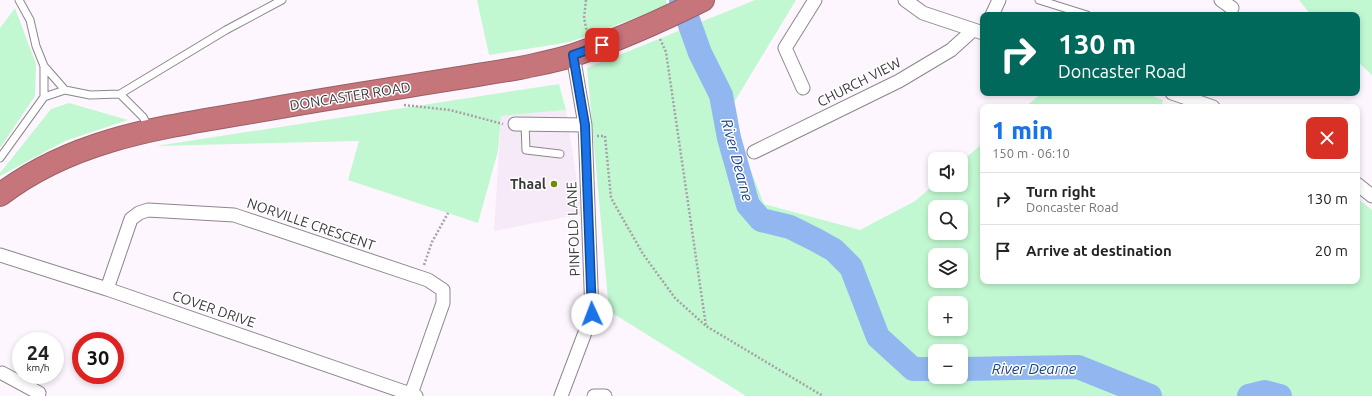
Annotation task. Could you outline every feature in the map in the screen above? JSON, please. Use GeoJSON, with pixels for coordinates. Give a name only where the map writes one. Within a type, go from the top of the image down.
{"type":"FeatureCollection","features":[{"type":"Feature","properties":{"kind":"highway","name":"DONCASTER ROAD"},"geometry":{"type":"LineString","coordinates":[[0,195],[36,172],[83,148],[150,129],[520,68],[582,52],[613,41],[665,19],[703,0]]}},
{"type":"Feature","properties":{"kind":"street"},"geometry":{"type":"LineString","coordinates":[[803,88],[785,48],[815,0]]}},
{"type":"Feature","properties":{"kind":"street"},"geometry":{"type":"LineString","coordinates":[[905,0],[923,13],[980,32]]}},
{"type":"Feature","properties":{"kind":"street"},"geometry":{"type":"LineString","coordinates":[[993,12],[999,0]]}},
{"type":"Feature","properties":{"kind":"street"},"geometry":{"type":"LineString","coordinates":[[1221,0],[1232,8]]}},
{"type":"Feature","properties":{"kind":"street","name":"CHURCH VIEW"},"geometry":{"type":"LineString","coordinates":[[754,152],[899,81],[980,32]]}},
{"type":"Feature","properties":{"kind":"street","name":"PINFOLD LANE"},"geometry":{"type":"LineString","coordinates":[[561,396],[592,314],[582,52]]}},
{"type":"Feature","properties":{"kind":"street"},"geometry":{"type":"LineString","coordinates":[[1181,96],[1205,104]]}},
{"type":"Feature","properties":{"kind":"street"},"geometry":{"type":"LineString","coordinates":[[520,124],[585,131]]}},
{"type":"Feature","properties":{"kind":"street"},"geometry":{"type":"LineString","coordinates":[[1360,186],[1372,196]]}},
{"type":"Feature","properties":{"kind":"street","name":"NORVILLE CRESCENT"},"geometry":{"type":"LineString","coordinates":[[107,289],[131,219],[139,213],[148,210],[234,215],[420,277],[428,280],[443,290],[443,303],[414,395]]}},
{"type":"Feature","properties":{"kind":"street","name":"COVER DRIVE"},"geometry":{"type":"LineString","coordinates":[[0,255],[107,289],[414,395]]}},
{"type":"Feature","properties":{"kind":"street"},"geometry":{"type":"LineString","coordinates":[[2,373],[38,393],[37,396]]}},
{"type":"Feature","properties":{"kind":"street"},"geometry":{"type":"LineString","coordinates":[[594,396],[606,396]]}},
{"type":"Feature","properties":{"kind":"lane"},"geometry":{"type":"LineString","coordinates":[[18,0],[30,20],[36,46],[44,66],[65,90]]}},
{"type":"Feature","properties":{"kind":"lane"},"geometry":{"type":"LineString","coordinates":[[0,158],[44,97],[65,90],[90,95],[120,94],[226,30],[282,0]]}},
{"type":"Feature","properties":{"kind":"lane"},"geometry":{"type":"LineString","coordinates":[[1039,0],[1077,12]]}},
{"type":"Feature","properties":{"kind":"lane"},"geometry":{"type":"LineString","coordinates":[[44,66],[44,97]]}},
{"type":"Feature","properties":{"kind":"lane"},"geometry":{"type":"LineString","coordinates":[[120,94],[143,117],[150,129]]}},
{"type":"Feature","properties":{"kind":"lane"},"geometry":{"type":"LineString","coordinates":[[520,124],[526,150],[560,154]]}},
{"type":"Feature","properties":{"kind":"path"},"geometry":{"type":"LineString","coordinates":[[582,52],[586,0]]}},
{"type":"Feature","properties":{"kind":"path"},"geometry":{"type":"LineString","coordinates":[[666,52],[706,326]]}},
{"type":"Feature","properties":{"kind":"path"},"geometry":{"type":"LineString","coordinates":[[403,105],[450,110],[503,124],[520,124]]}},
{"type":"Feature","properties":{"kind":"path"},"geometry":{"type":"LineString","coordinates":[[585,131],[605,136],[611,198],[643,254],[675,298],[706,326],[822,396]]}},
{"type":"Feature","properties":{"kind":"path"},"geometry":{"type":"LineString","coordinates":[[420,277],[432,242],[448,213]]}},
{"type":"Feature","properties":{"kind":"shaded area"},"geometry":{"type":"Polygon","coordinates":[[[566,110],[582,214],[494,231],[501,116],[566,110]]]}},
{"type":"Feature","properties":{"kind":"green space"},"geometry":{"type":"Polygon","coordinates":[[[477,0],[666,0],[668,6],[570,42],[489,55],[477,0]]]}},
{"type":"Feature","properties":{"kind":"green space"},"geometry":{"type":"Polygon","coordinates":[[[755,0],[796,0],[733,104],[742,148],[764,204],[860,230],[915,201],[928,190],[928,192],[968,192],[968,156],[980,146],[980,284],[1360,284],[1360,200],[1372,210],[1372,396],[746,396],[609,311],[587,68],[755,0]]]}},
{"type":"Feature","properties":{"kind":"green space"},"geometry":{"type":"Polygon","coordinates":[[[1299,0],[1372,0],[1372,75],[1360,64],[1360,12],[1309,12],[1299,0]]]}},
{"type":"Feature","properties":{"kind":"green space"},"geometry":{"type":"Polygon","coordinates":[[[15,8],[36,64],[35,96],[0,148],[0,28],[15,8]]]}},
{"type":"Feature","properties":{"kind":"green space"},"geometry":{"type":"Polygon","coordinates":[[[559,84],[566,110],[501,116],[498,151],[478,223],[348,180],[359,141],[156,146],[559,84]]]}},
{"type":"Feature","properties":{"kind":"green space"},"geometry":{"type":"Polygon","coordinates":[[[1038,96],[1153,96],[1163,100],[1162,104],[1029,104],[1038,96]]]}},
{"type":"Feature","properties":{"kind":"green space"},"geometry":{"type":"Polygon","coordinates":[[[69,103],[128,120],[65,141],[0,176],[0,173],[51,109],[69,103]]]}},
{"type":"Feature","properties":{"kind":"waterway","name":"River Dearne"},"geometry":{"type":"LineString","coordinates":[[681,0],[700,53],[721,95],[729,138],[748,205],[761,220],[790,227],[834,250],[851,267],[878,337],[913,369],[928,369]]}},
{"type":"Feature","properties":{"kind":"waterway","name":"River Dearne"},"geometry":{"type":"LineString","coordinates":[[968,369],[1078,367],[1150,396]]}},
{"type":"Feature","properties":{"kind":"waterway","name":"River Dearne"},"geometry":{"type":"LineString","coordinates":[[1249,396],[1265,392],[1280,396]]}},
{"type":"Feature","properties":{"kind":"place","name":"Thaal"},"geometry":{"type":"Point","coordinates":[554,184]}},
{"type":"Feature","properties":{"kind":"route"},"geometry":{"type":"LineString","coordinates":[[592,314],[585,125],[573,55],[602,45]]}}]}
